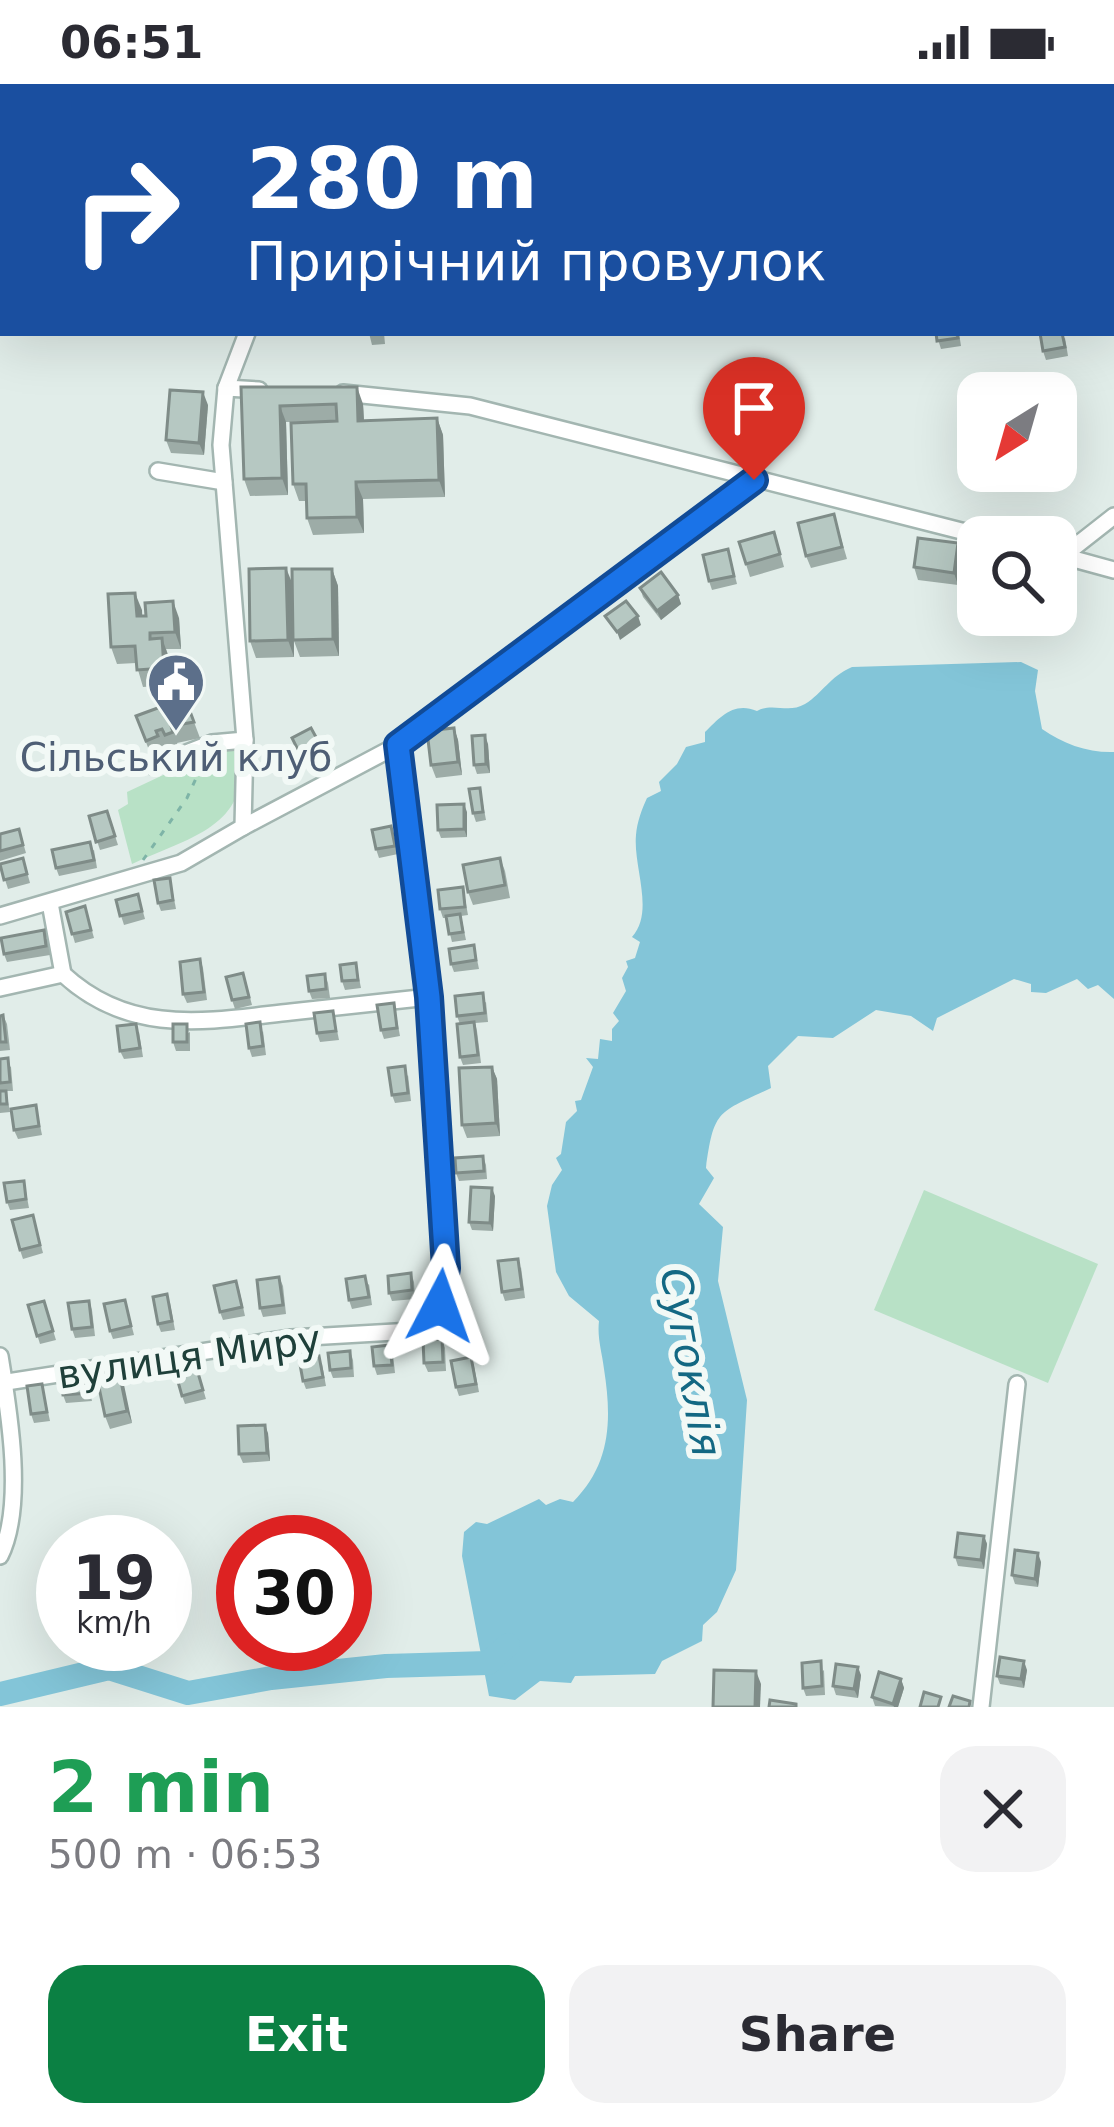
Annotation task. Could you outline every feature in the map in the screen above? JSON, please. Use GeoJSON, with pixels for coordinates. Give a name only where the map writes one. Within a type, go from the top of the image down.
{"type":"FeatureCollection","features":[{"type":"Feature","properties":{"kind":"street"},"geometry":{"type":"LineString","coordinates":[[244,826],[245,740],[221,445],[226,388],[246,336]]}},
{"type":"Feature","properties":{"kind":"street"},"geometry":{"type":"LineString","coordinates":[[226,388],[274,390]]}},
{"type":"Feature","properties":{"kind":"street"},"geometry":{"type":"LineString","coordinates":[[322,392],[394,395],[470,406],[957,530]]}},
{"type":"Feature","properties":{"kind":"street"},"geometry":{"type":"LineString","coordinates":[[158,471],[224,482]]}},
{"type":"Feature","properties":{"kind":"street"},"geometry":{"type":"LineString","coordinates":[[0,916],[181,863],[398,745],[754,480]]}},
{"type":"Feature","properties":{"kind":"street"},"geometry":{"type":"LineString","coordinates":[[1077,542],[1114,516]]}},
{"type":"Feature","properties":{"kind":"street"},"geometry":{"type":"LineString","coordinates":[[1077,560],[1114,569]]}},
{"type":"Feature","properties":{"kind":"street"},"geometry":{"type":"LineString","coordinates":[[153,766],[212,743],[245,740]]}},
{"type":"Feature","properties":{"kind":"street"},"geometry":{"type":"LineString","coordinates":[[50,903],[63,974],[100,1002],[140,1016],[190,1023],[429,997],[398,745]]}},
{"type":"Feature","properties":{"kind":"street"},"geometry":{"type":"LineString","coordinates":[[0,988],[63,974]]}},
{"type":"Feature","properties":{"kind":"street","name":"вулиця Миру"},"geometry":{"type":"LineString","coordinates":[[2,1382],[291,1338],[412,1331],[428,1324],[440,1306],[446,1268],[429,997]]}},
{"type":"Feature","properties":{"kind":"street"},"geometry":{"type":"LineString","coordinates":[[0,1356],[12,1480],[11,1533],[0,1556]]}},
{"type":"Feature","properties":{"kind":"street"},"geometry":{"type":"LineString","coordinates":[[981,1707],[1017,1384]]}},
{"type":"Feature","properties":{"kind":"path"},"geometry":{"type":"LineString","coordinates":[[129,881],[187,798],[212,743]]}},
{"type":"Feature","properties":{"kind":"green space"},"geometry":{"type":"Polygon","coordinates":[[[225,746],[238,750],[241,776],[226,813],[194,837],[132,864],[118,810],[128,804],[127,792],[225,746]]]}},
{"type":"Feature","properties":{"kind":"green space"},"geometry":{"type":"Polygon","coordinates":[[[924,1190],[1098,1264],[1048,1383],[874,1310],[924,1190]]]}},
{"type":"Feature","properties":{"kind":"water"},"geometry":{"type":"Polygon","coordinates":[[[1021,662],[1038,670],[1035,691],[1042,729],[1076,746],[1114,752],[1114,999],[1098,985],[1088,989],[1077,979],[1046,993],[1031,992],[1031,984],[1014,979],[937,1018],[933,1031],[911,1016],[876,1010],[833,1038],[798,1036],[768,1066],[771,1088],[722,1115],[712,1134],[706,1168],[714,1178],[699,1204],[723,1227],[718,1281],[747,1400],[736,1570],[717,1612],[703,1625],[702,1641],[662,1661],[655,1674],[575,1676],[571,1683],[540,1681],[515,1700],[489,1696],[462,1556],[464,1532],[476,1522],[487,1524],[539,1499],[546,1505],[560,1499],[573,1502],[595,1472],[606,1440],[607,1388],[599,1321],[569,1296],[556,1272],[547,1206],[562,1170],[556,1158],[561,1154],[566,1122],[577,1111],[575,1101],[581,1100],[593,1067],[586,1058],[598,1059],[600,1039],[612,1041],[612,1029],[619,1021],[613,1013],[626,991],[622,978],[626,961],[635,958],[640,942],[632,937],[639,927],[643,902],[636,835],[647,798],[661,791],[659,782],[686,747],[705,742],[705,732],[734,709],[799,707],[852,667],[1021,662]]]}},
{"type":"Feature","properties":{"kind":"building"},"geometry":{"type":"Polygon","coordinates":[[[1040,336],[1063,336],[1065,347],[1043,351],[1040,336]]]}},
{"type":"Feature","properties":{"kind":"building"},"geometry":{"type":"Polygon","coordinates":[[[241,387],[357,387],[358,421],[437,418],[439,480],[356,482],[357,517],[307,518],[306,484],[293,484],[291,423],[337,421],[336,404],[280,406],[282,478],[244,479],[241,387]]]}},
{"type":"Feature","properties":{"kind":"building"},"geometry":{"type":"Polygon","coordinates":[[[170,390],[203,392],[199,443],[166,440],[170,390]]]}},
{"type":"Feature","properties":{"kind":"building"},"geometry":{"type":"Polygon","coordinates":[[[834,514],[842,547],[806,556],[798,523],[834,514]]]}},
{"type":"Feature","properties":{"kind":"building"},"geometry":{"type":"Polygon","coordinates":[[[774,532],[780,554],[746,564],[739,542],[774,532]]]}},
{"type":"Feature","properties":{"kind":"building"},"geometry":{"type":"Polygon","coordinates":[[[918,538],[957,543],[954,573],[914,567],[918,538]]]}},
{"type":"Feature","properties":{"kind":"building"},"geometry":{"type":"Polygon","coordinates":[[[728,549],[734,576],[709,581],[703,555],[728,549]]]}},
{"type":"Feature","properties":{"kind":"building"},"geometry":{"type":"Polygon","coordinates":[[[286,568],[288,640],[250,641],[249,569],[286,568]]]}},
{"type":"Feature","properties":{"kind":"building"},"geometry":{"type":"Polygon","coordinates":[[[292,569],[332,569],[333,639],[293,640],[292,569]]]}},
{"type":"Feature","properties":{"kind":"building"},"geometry":{"type":"Polygon","coordinates":[[[661,572],[678,595],[657,611],[640,588],[661,572]]]}},
{"type":"Feature","properties":{"kind":"building"},"geometry":{"type":"Polygon","coordinates":[[[135,593],[137,616],[146,616],[145,603],[173,601],[175,632],[150,633],[150,639],[162,638],[164,668],[137,670],[135,646],[111,647],[108,594],[135,593]]]}},
{"type":"Feature","properties":{"kind":"building"},"geometry":{"type":"Polygon","coordinates":[[[626,601],[638,616],[617,632],[605,616],[626,601]]]}},
{"type":"Feature","properties":{"kind":"building"},"geometry":{"type":"Polygon","coordinates":[[[185,698],[194,722],[171,726],[173,732],[165,735],[162,729],[156,731],[158,736],[146,741],[136,716],[185,698]]]}},
{"type":"Feature","properties":{"kind":"building"},"geometry":{"type":"Polygon","coordinates":[[[311,728],[322,748],[302,758],[292,738],[311,728]]]}},
{"type":"Feature","properties":{"kind":"building"},"geometry":{"type":"Polygon","coordinates":[[[454,728],[458,762],[431,765],[427,731],[454,728]]]}},
{"type":"Feature","properties":{"kind":"building"},"geometry":{"type":"Polygon","coordinates":[[[485,735],[486,764],[474,765],[472,736],[485,735]]]}},
{"type":"Feature","properties":{"kind":"building"},"geometry":{"type":"Polygon","coordinates":[[[480,788],[483,812],[473,813],[469,789],[480,788]]]}},
{"type":"Feature","properties":{"kind":"building"},"geometry":{"type":"Polygon","coordinates":[[[464,804],[464,829],[438,830],[437,805],[464,804]]]}},
{"type":"Feature","properties":{"kind":"building"},"geometry":{"type":"Polygon","coordinates":[[[107,811],[115,836],[96,842],[89,816],[107,811]]]}},
{"type":"Feature","properties":{"kind":"building"},"geometry":{"type":"Polygon","coordinates":[[[391,826],[395,846],[376,849],[372,830],[391,826]]]}},
{"type":"Feature","properties":{"kind":"building"},"geometry":{"type":"Polygon","coordinates":[[[19,829],[23,845],[0,851],[0,834],[19,829]]]}},
{"type":"Feature","properties":{"kind":"building"},"geometry":{"type":"Polygon","coordinates":[[[90,842],[94,860],[56,868],[52,850],[90,842]]]}},
{"type":"Feature","properties":{"kind":"building"},"geometry":{"type":"Polygon","coordinates":[[[23,858],[27,874],[4,880],[0,864],[23,858]]]}},
{"type":"Feature","properties":{"kind":"building"},"geometry":{"type":"Polygon","coordinates":[[[500,858],[505,885],[468,892],[463,865],[500,858]]]}},
{"type":"Feature","properties":{"kind":"building"},"geometry":{"type":"Polygon","coordinates":[[[170,878],[173,900],[158,903],[154,880],[170,878]]]}},
{"type":"Feature","properties":{"kind":"building"},"geometry":{"type":"Polygon","coordinates":[[[463,887],[465,907],[440,909],[438,890],[463,887]]]}},
{"type":"Feature","properties":{"kind":"building"},"geometry":{"type":"Polygon","coordinates":[[[138,894],[142,911],[120,916],[116,900],[138,894]]]}},
{"type":"Feature","properties":{"kind":"building"},"geometry":{"type":"Polygon","coordinates":[[[85,906],[91,930],[72,934],[66,912],[85,906]]]}},
{"type":"Feature","properties":{"kind":"building"},"geometry":{"type":"Polygon","coordinates":[[[460,914],[463,932],[449,934],[446,916],[460,914]]]}},
{"type":"Feature","properties":{"kind":"building"},"geometry":{"type":"Polygon","coordinates":[[[44,930],[46,946],[4,954],[1,938],[44,930]]]}},
{"type":"Feature","properties":{"kind":"building"},"geometry":{"type":"Polygon","coordinates":[[[474,945],[476,960],[451,964],[449,949],[474,945]]]}},
{"type":"Feature","properties":{"kind":"building"},"geometry":{"type":"Polygon","coordinates":[[[200,959],[204,992],[183,994],[180,962],[200,959]]]}},
{"type":"Feature","properties":{"kind":"building"},"geometry":{"type":"Polygon","coordinates":[[[356,963],[358,980],[342,981],[340,965],[356,963]]]}},
{"type":"Feature","properties":{"kind":"building"},"geometry":{"type":"Polygon","coordinates":[[[243,973],[249,997],[232,1000],[226,977],[243,973]]]}},
{"type":"Feature","properties":{"kind":"building"},"geometry":{"type":"Polygon","coordinates":[[[325,974],[326,989],[309,991],[307,976],[325,974]]]}},
{"type":"Feature","properties":{"kind":"building"},"geometry":{"type":"Polygon","coordinates":[[[483,993],[485,1013],[457,1016],[455,996],[483,993]]]}},
{"type":"Feature","properties":{"kind":"building"},"geometry":{"type":"Polygon","coordinates":[[[394,1003],[397,1028],[381,1030],[377,1005],[394,1003]]]}},
{"type":"Feature","properties":{"kind":"building"},"geometry":{"type":"Polygon","coordinates":[[[333,1011],[336,1031],[317,1033],[314,1013],[333,1011]]]}},
{"type":"Feature","properties":{"kind":"building"},"geometry":{"type":"Polygon","coordinates":[[[0,1016],[6,1042],[0,1042],[0,1016]]]}},
{"type":"Feature","properties":{"kind":"building"},"geometry":{"type":"Polygon","coordinates":[[[260,1022],[263,1046],[249,1048],[246,1024],[260,1022]]]}},
{"type":"Feature","properties":{"kind":"building"},"geometry":{"type":"Polygon","coordinates":[[[474,1022],[478,1055],[460,1057],[457,1024],[474,1022]]]}},
{"type":"Feature","properties":{"kind":"building"},"geometry":{"type":"Polygon","coordinates":[[[136,1024],[140,1048],[120,1051],[117,1026],[136,1024]]]}},
{"type":"Feature","properties":{"kind":"building"},"geometry":{"type":"Polygon","coordinates":[[[173,1024],[187,1024],[187,1042],[173,1042],[173,1024]]]}},
{"type":"Feature","properties":{"kind":"building"},"geometry":{"type":"Polygon","coordinates":[[[8,1058],[10,1082],[0,1083],[0,1059],[8,1058]]]}},
{"type":"Feature","properties":{"kind":"building"},"geometry":{"type":"Polygon","coordinates":[[[405,1066],[408,1093],[392,1095],[388,1068],[405,1066]]]}},
{"type":"Feature","properties":{"kind":"building"},"geometry":{"type":"Polygon","coordinates":[[[492,1067],[496,1123],[462,1125],[459,1068],[492,1067]]]}},
{"type":"Feature","properties":{"kind":"building"},"geometry":{"type":"Polygon","coordinates":[[[36,1105],[39,1126],[14,1130],[11,1109],[36,1105]]]}},
{"type":"Feature","properties":{"kind":"building"},"geometry":{"type":"Polygon","coordinates":[[[483,1156],[484,1171],[456,1173],[455,1158],[483,1156]]]}},
{"type":"Feature","properties":{"kind":"building"},"geometry":{"type":"Polygon","coordinates":[[[24,1181],[26,1199],[7,1202],[4,1183],[24,1181]]]}},
{"type":"Feature","properties":{"kind":"building"},"geometry":{"type":"Polygon","coordinates":[[[471,1187],[492,1188],[490,1223],[469,1222],[471,1187]]]}},
{"type":"Feature","properties":{"kind":"building"},"geometry":{"type":"Polygon","coordinates":[[[33,1215],[40,1245],[20,1250],[12,1220],[33,1215]]]}},
{"type":"Feature","properties":{"kind":"building"},"geometry":{"type":"Polygon","coordinates":[[[518,1259],[522,1289],[502,1292],[498,1261],[518,1259]]]}},
{"type":"Feature","properties":{"kind":"building"},"geometry":{"type":"Polygon","coordinates":[[[411,1273],[412,1290],[389,1293],[388,1276],[411,1273]]]}},
{"type":"Feature","properties":{"kind":"building"},"geometry":{"type":"Polygon","coordinates":[[[365,1276],[369,1297],[349,1300],[346,1279],[365,1276]]]}},
{"type":"Feature","properties":{"kind":"building"},"geometry":{"type":"Polygon","coordinates":[[[279,1277],[283,1305],[260,1308],[257,1280],[279,1277]]]}},
{"type":"Feature","properties":{"kind":"building"},"geometry":{"type":"Polygon","coordinates":[[[236,1281],[242,1307],[220,1312],[214,1286],[236,1281]]]}},
{"type":"Feature","properties":{"kind":"building"},"geometry":{"type":"Polygon","coordinates":[[[167,1294],[172,1321],[158,1324],[153,1297],[167,1294]]]}},
{"type":"Feature","properties":{"kind":"building"},"geometry":{"type":"Polygon","coordinates":[[[125,1300],[131,1326],[110,1331],[104,1304],[125,1300]]]}},
{"type":"Feature","properties":{"kind":"building"},"geometry":{"type":"Polygon","coordinates":[[[44,1301],[53,1331],[37,1336],[28,1305],[44,1301]]]}},
{"type":"Feature","properties":{"kind":"building"},"geometry":{"type":"Polygon","coordinates":[[[89,1301],[92,1327],[72,1329],[68,1303],[89,1301]]]}},
{"type":"Feature","properties":{"kind":"building"},"geometry":{"type":"Polygon","coordinates":[[[442,1339],[443,1362],[424,1363],[423,1340],[442,1339]]]}},
{"type":"Feature","properties":{"kind":"building"},"geometry":{"type":"Polygon","coordinates":[[[390,1345],[392,1365],[374,1366],[372,1347],[390,1345]]]}},
{"type":"Feature","properties":{"kind":"building"},"geometry":{"type":"Polygon","coordinates":[[[350,1351],[351,1368],[330,1370],[328,1353],[350,1351]]]}},
{"type":"Feature","properties":{"kind":"building"},"geometry":{"type":"Polygon","coordinates":[[[319,1356],[323,1377],[303,1381],[299,1359],[319,1356]]]}},
{"type":"Feature","properties":{"kind":"building"},"geometry":{"type":"Polygon","coordinates":[[[471,1357],[476,1384],[456,1387],[451,1361],[471,1357]]]}},
{"type":"Feature","properties":{"kind":"building"},"geometry":{"type":"Polygon","coordinates":[[[196,1366],[203,1390],[182,1396],[175,1371],[196,1366]]]}},
{"type":"Feature","properties":{"kind":"building"},"geometry":{"type":"Polygon","coordinates":[[[118,1367],[127,1411],[105,1416],[96,1373],[118,1367]]]}},
{"type":"Feature","properties":{"kind":"building"},"geometry":{"type":"Polygon","coordinates":[[[88,1383],[89,1393],[63,1395],[62,1385],[88,1383]]]}},
{"type":"Feature","properties":{"kind":"building"},"geometry":{"type":"Polygon","coordinates":[[[42,1384],[47,1412],[31,1414],[27,1386],[42,1384]]]}},
{"type":"Feature","properties":{"kind":"building"},"geometry":{"type":"Polygon","coordinates":[[[265,1425],[267,1453],[239,1454],[238,1426],[265,1425]]]}},
{"type":"Feature","properties":{"kind":"building"},"geometry":{"type":"Polygon","coordinates":[[[958,1533],[984,1536],[981,1560],[955,1557],[958,1533]]]}},
{"type":"Feature","properties":{"kind":"building"},"geometry":{"type":"Polygon","coordinates":[[[1015,1550],[1038,1553],[1035,1579],[1012,1575],[1015,1550]]]}},
{"type":"Feature","properties":{"kind":"building"},"geometry":{"type":"Polygon","coordinates":[[[1000,1657],[1024,1661],[1021,1679],[997,1676],[1000,1657]]]}},
{"type":"Feature","properties":{"kind":"building"},"geometry":{"type":"Polygon","coordinates":[[[821,1661],[822,1686],[803,1688],[802,1663],[821,1661]]]}},
{"type":"Feature","properties":{"kind":"building"},"geometry":{"type":"Polygon","coordinates":[[[836,1664],[858,1667],[854,1689],[833,1686],[836,1664]]]}},
{"type":"Feature","properties":{"kind":"building"},"geometry":{"type":"Polygon","coordinates":[[[714,1670],[756,1671],[755,1707],[713,1707],[714,1670]]]}},
{"type":"Feature","properties":{"kind":"building"},"geometry":{"type":"Polygon","coordinates":[[[879,1672],[901,1679],[893,1704],[872,1697],[879,1672]]]}},
{"type":"Feature","properties":{"kind":"building"},"geometry":{"type":"Polygon","coordinates":[[[924,1692],[941,1697],[938,1707],[920,1707],[924,1692]]]}},
{"type":"Feature","properties":{"kind":"building"},"geometry":{"type":"Polygon","coordinates":[[[953,1696],[970,1701],[969,1707],[949,1707],[953,1696]]]}},
{"type":"Feature","properties":{"kind":"building"},"geometry":{"type":"Polygon","coordinates":[[[770,1700],[796,1704],[796,1707],[769,1707],[770,1700]]]}},
{"type":"Feature","properties":{"kind":"waterway","name":"Сугоклія"},"geometry":{"type":"LineString","coordinates":[[0,1694],[109,1668],[188,1693],[271,1678],[386,1666],[488,1663],[508,1645]]}},
{"type":"Feature","properties":{"kind":"place","name":"Сільський клуб"},"geometry":{"type":"Point","coordinates":[176,733]}},
{"type":"Feature","properties":{"kind":"route"},"geometry":{"type":"LineString","coordinates":[[440,1306],[446,1268],[429,997],[398,745],[754,480]]}}]}
